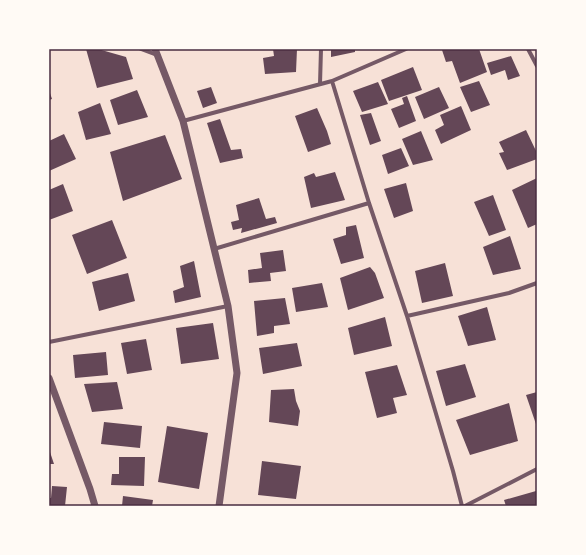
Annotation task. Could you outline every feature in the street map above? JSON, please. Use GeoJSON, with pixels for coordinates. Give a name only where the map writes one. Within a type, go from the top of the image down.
{"type":"FeatureCollection","features":[{"type":"Feature","properties":{"kind":"street"},"geometry":{"type":"LineString","coordinates":[[141,49],[156,52],[183,120],[228,306],[237,372],[219,506]]}},
{"type":"Feature","properties":{"kind":"street"},"geometry":{"type":"LineString","coordinates":[[320,84],[321,49]]}},
{"type":"Feature","properties":{"kind":"street"},"geometry":{"type":"LineString","coordinates":[[183,120],[332,81],[406,49]]}},
{"type":"Feature","properties":{"kind":"street"},"geometry":{"type":"LineString","coordinates":[[528,49],[537,66]]}},
{"type":"Feature","properties":{"kind":"street"},"geometry":{"type":"LineString","coordinates":[[332,81],[369,203],[407,316],[454,471],[463,506],[537,468]]}},
{"type":"Feature","properties":{"kind":"street"},"geometry":{"type":"LineString","coordinates":[[214,249],[369,203]]}},
{"type":"Feature","properties":{"kind":"street"},"geometry":{"type":"LineString","coordinates":[[407,316],[509,294],[537,283]]}},
{"type":"Feature","properties":{"kind":"street"},"geometry":{"type":"LineString","coordinates":[[49,342],[228,306]]}},
{"type":"Feature","properties":{"kind":"street"},"geometry":{"type":"LineString","coordinates":[[49,378],[95,506]]}},
{"type":"Feature","properties":{"kind":"building"},"geometry":{"type":"Polygon","coordinates":[[[86,49],[98,49],[126,57],[133,79],[97,88],[86,49]]]}},
{"type":"Feature","properties":{"kind":"building"},"geometry":{"type":"Polygon","coordinates":[[[273,49],[297,49],[296,72],[265,74],[263,58],[274,56],[273,49]]]}},
{"type":"Feature","properties":{"kind":"building"},"geometry":{"type":"Polygon","coordinates":[[[331,49],[355,49],[355,52],[331,57],[331,49]]]}},
{"type":"Feature","properties":{"kind":"building"},"geometry":{"type":"Polygon","coordinates":[[[479,49],[487,72],[460,83],[452,61],[446,62],[442,50],[479,49]]]}},
{"type":"Feature","properties":{"kind":"building"},"geometry":{"type":"Polygon","coordinates":[[[511,56],[520,76],[508,80],[505,70],[491,75],[487,63],[511,56]]]}},
{"type":"Feature","properties":{"kind":"building"},"geometry":{"type":"Polygon","coordinates":[[[413,67],[422,90],[389,101],[381,80],[413,67]]]}},
{"type":"Feature","properties":{"kind":"building"},"geometry":{"type":"Polygon","coordinates":[[[479,81],[490,105],[471,112],[460,87],[479,81]]]}},
{"type":"Feature","properties":{"kind":"building"},"geometry":{"type":"Polygon","coordinates":[[[378,82],[388,104],[362,112],[353,91],[378,82]]]}},
{"type":"Feature","properties":{"kind":"building"},"geometry":{"type":"Polygon","coordinates":[[[211,87],[217,103],[203,108],[197,91],[211,87]]]}},
{"type":"Feature","properties":{"kind":"building"},"geometry":{"type":"Polygon","coordinates":[[[439,87],[449,108],[424,119],[415,97],[439,87]]]}},
{"type":"Feature","properties":{"kind":"building"},"geometry":{"type":"Polygon","coordinates":[[[49,90],[52,99],[49,100],[49,90]]]}},
{"type":"Feature","properties":{"kind":"building"},"geometry":{"type":"Polygon","coordinates":[[[137,90],[148,117],[118,125],[110,100],[137,90]]]}},
{"type":"Feature","properties":{"kind":"building"},"geometry":{"type":"Polygon","coordinates":[[[407,96],[416,121],[399,128],[391,109],[404,104],[402,98],[407,96]]]}},
{"type":"Feature","properties":{"kind":"building"},"geometry":{"type":"Polygon","coordinates":[[[100,103],[111,134],[86,140],[78,112],[100,103]]]}},
{"type":"Feature","properties":{"kind":"building"},"geometry":{"type":"Polygon","coordinates":[[[461,106],[471,130],[441,144],[435,130],[444,125],[440,115],[461,106]]]}},
{"type":"Feature","properties":{"kind":"building"},"geometry":{"type":"Polygon","coordinates":[[[317,108],[331,144],[308,152],[295,116],[317,108]]]}},
{"type":"Feature","properties":{"kind":"building"},"geometry":{"type":"Polygon","coordinates":[[[371,113],[381,141],[370,145],[360,115],[371,113]]]}},
{"type":"Feature","properties":{"kind":"building"},"geometry":{"type":"Polygon","coordinates":[[[220,119],[231,150],[241,149],[243,158],[220,163],[207,123],[220,119]]]}},
{"type":"Feature","properties":{"kind":"building"},"geometry":{"type":"Polygon","coordinates":[[[526,130],[537,153],[537,159],[507,170],[499,153],[504,152],[499,142],[526,130]]]}},
{"type":"Feature","properties":{"kind":"building"},"geometry":{"type":"Polygon","coordinates":[[[421,131],[433,160],[413,165],[402,139],[421,131]]]}},
{"type":"Feature","properties":{"kind":"building"},"geometry":{"type":"Polygon","coordinates":[[[64,134],[76,159],[49,171],[49,141],[64,134]]]}},
{"type":"Feature","properties":{"kind":"building"},"geometry":{"type":"Polygon","coordinates":[[[165,135],[182,179],[123,201],[110,152],[165,135]]]}},
{"type":"Feature","properties":{"kind":"building"},"geometry":{"type":"Polygon","coordinates":[[[401,148],[409,166],[388,174],[382,155],[401,148]]]}},
{"type":"Feature","properties":{"kind":"building"},"geometry":{"type":"Polygon","coordinates":[[[335,172],[345,200],[311,208],[304,177],[314,173],[316,177],[335,172]]]}},
{"type":"Feature","properties":{"kind":"building"},"geometry":{"type":"Polygon","coordinates":[[[537,178],[537,224],[528,228],[512,190],[537,178]]]}},
{"type":"Feature","properties":{"kind":"building"},"geometry":{"type":"Polygon","coordinates":[[[406,183],[413,211],[394,218],[384,189],[406,183]]]}},
{"type":"Feature","properties":{"kind":"building"},"geometry":{"type":"Polygon","coordinates":[[[63,184],[73,211],[49,220],[49,190],[63,184]]]}},
{"type":"Feature","properties":{"kind":"building"},"geometry":{"type":"Polygon","coordinates":[[[493,195],[506,230],[489,236],[474,202],[493,195]]]}},
{"type":"Feature","properties":{"kind":"building"},"geometry":{"type":"Polygon","coordinates":[[[259,198],[266,219],[275,217],[277,223],[241,233],[242,228],[233,230],[231,222],[239,220],[236,205],[259,198]]]}},
{"type":"Feature","properties":{"kind":"building"},"geometry":{"type":"Polygon","coordinates":[[[112,220],[127,258],[87,274],[72,235],[112,220]]]}},
{"type":"Feature","properties":{"kind":"building"},"geometry":{"type":"Polygon","coordinates":[[[356,225],[364,258],[341,264],[333,239],[346,235],[346,227],[356,225]]]}},
{"type":"Feature","properties":{"kind":"building"},"geometry":{"type":"Polygon","coordinates":[[[510,236],[521,269],[493,275],[483,247],[510,236]]]}},
{"type":"Feature","properties":{"kind":"building"},"geometry":{"type":"Polygon","coordinates":[[[283,250],[286,271],[270,273],[271,281],[249,283],[248,270],[262,268],[260,253],[283,250]]]}},
{"type":"Feature","properties":{"kind":"building"},"geometry":{"type":"Polygon","coordinates":[[[194,261],[201,297],[175,303],[173,291],[184,287],[180,266],[194,261]]]}},
{"type":"Feature","properties":{"kind":"building"},"geometry":{"type":"Polygon","coordinates":[[[445,263],[453,296],[422,303],[415,271],[445,263]]]}},
{"type":"Feature","properties":{"kind":"building"},"geometry":{"type":"Polygon","coordinates":[[[370,267],[375,273],[384,298],[348,310],[340,278],[370,267]]]}},
{"type":"Feature","properties":{"kind":"building"},"geometry":{"type":"Polygon","coordinates":[[[128,273],[135,301],[99,311],[92,282],[128,273]]]}},
{"type":"Feature","properties":{"kind":"building"},"geometry":{"type":"Polygon","coordinates":[[[322,283],[328,307],[296,312],[292,288],[322,283]]]}},
{"type":"Feature","properties":{"kind":"building"},"geometry":{"type":"Polygon","coordinates":[[[285,298],[290,324],[274,326],[274,333],[257,336],[254,301],[285,298]]]}},
{"type":"Feature","properties":{"kind":"building"},"geometry":{"type":"Polygon","coordinates":[[[487,307],[496,340],[468,346],[458,316],[487,307]]]}},
{"type":"Feature","properties":{"kind":"building"},"geometry":{"type":"Polygon","coordinates":[[[385,317],[392,346],[354,355],[348,328],[385,317]]]}},
{"type":"Feature","properties":{"kind":"building"},"geometry":{"type":"Polygon","coordinates":[[[213,323],[219,359],[181,364],[176,328],[213,323]]]}},
{"type":"Feature","properties":{"kind":"building"},"geometry":{"type":"Polygon","coordinates":[[[146,339],[152,370],[127,374],[121,343],[146,339]]]}},
{"type":"Feature","properties":{"kind":"building"},"geometry":{"type":"Polygon","coordinates":[[[297,343],[302,366],[263,374],[259,348],[297,343]]]}},
{"type":"Feature","properties":{"kind":"building"},"geometry":{"type":"Polygon","coordinates":[[[106,352],[108,375],[75,378],[73,355],[106,352]]]}},
{"type":"Feature","properties":{"kind":"building"},"geometry":{"type":"Polygon","coordinates":[[[465,364],[476,397],[446,406],[436,371],[465,364]]]}},
{"type":"Feature","properties":{"kind":"building"},"geometry":{"type":"Polygon","coordinates":[[[397,365],[407,395],[393,398],[397,413],[377,418],[365,372],[397,365]]]}},
{"type":"Feature","properties":{"kind":"building"},"geometry":{"type":"Polygon","coordinates":[[[117,382],[123,409],[92,412],[84,384],[117,382]]]}},
{"type":"Feature","properties":{"kind":"building"},"geometry":{"type":"Polygon","coordinates":[[[294,389],[296,401],[300,411],[298,426],[269,422],[271,390],[294,389]]]}},
{"type":"Feature","properties":{"kind":"building"},"geometry":{"type":"Polygon","coordinates":[[[537,392],[537,427],[526,395],[537,392]]]}},
{"type":"Feature","properties":{"kind":"building"},"geometry":{"type":"Polygon","coordinates":[[[509,403],[518,441],[470,455],[456,420],[509,403]]]}},
{"type":"Feature","properties":{"kind":"building"},"geometry":{"type":"Polygon","coordinates":[[[104,422],[142,426],[140,448],[101,444],[104,422]]]}},
{"type":"Feature","properties":{"kind":"building"},"geometry":{"type":"Polygon","coordinates":[[[167,426],[208,433],[199,489],[158,482],[167,426]]]}},
{"type":"Feature","properties":{"kind":"building"},"geometry":{"type":"Polygon","coordinates":[[[49,449],[54,464],[49,464],[49,449]]]}},
{"type":"Feature","properties":{"kind":"building"},"geometry":{"type":"Polygon","coordinates":[[[119,457],[145,457],[144,486],[111,485],[112,474],[119,474],[119,457]]]}},
{"type":"Feature","properties":{"kind":"building"},"geometry":{"type":"Polygon","coordinates":[[[262,461],[301,466],[296,499],[258,495],[262,461]]]}},
{"type":"Feature","properties":{"kind":"building"},"geometry":{"type":"Polygon","coordinates":[[[52,486],[67,487],[65,506],[49,506],[52,486]]]}},
{"type":"Feature","properties":{"kind":"building"},"geometry":{"type":"Polygon","coordinates":[[[536,491],[537,506],[506,506],[504,500],[536,491]]]}},
{"type":"Feature","properties":{"kind":"building"},"geometry":{"type":"Polygon","coordinates":[[[123,496],[153,500],[152,506],[122,506],[123,496]]]}}]}
